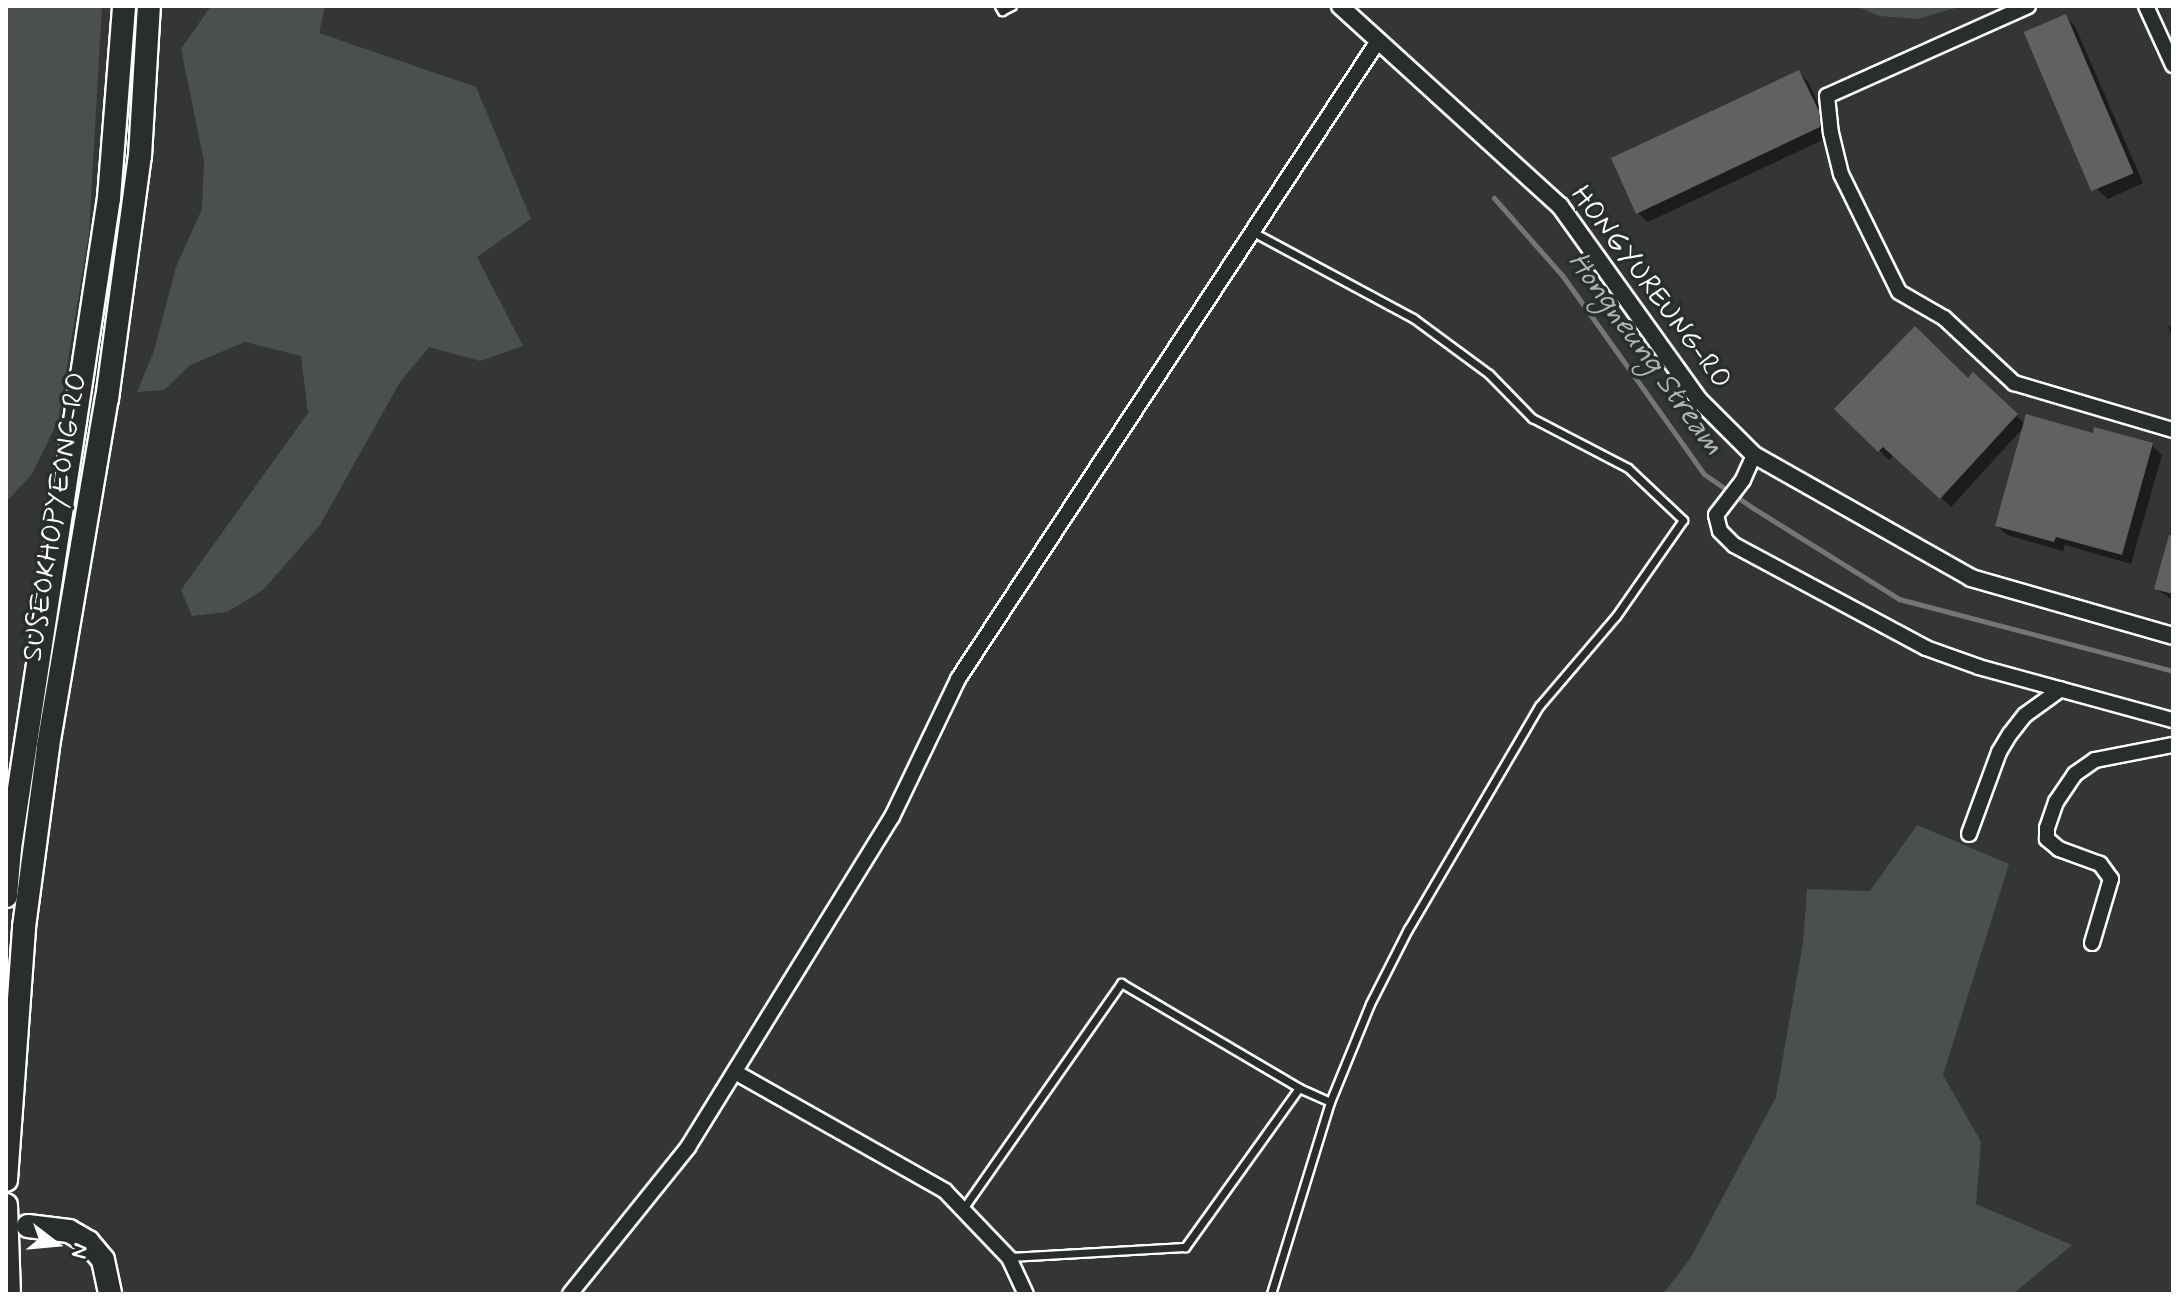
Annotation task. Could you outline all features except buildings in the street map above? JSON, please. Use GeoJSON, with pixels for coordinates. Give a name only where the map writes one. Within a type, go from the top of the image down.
{"type":"FeatureCollection","features":[{"type":"Feature","properties":{"kind":"highway","name":"SUSEOKHOPYEONG-RO"},"geometry":{"type":"LineString","coordinates":[[6,896],[10,848],[109,198],[124,6]]}},
{"type":"Feature","properties":{"kind":"highway","name":"SUSEOKHOPYEONG-RO"},"geometry":{"type":"LineString","coordinates":[[6,1180],[24,927],[48,746],[107,399],[138,171],[149,6]]}},
{"type":"Feature","properties":{"kind":"highway"},"geometry":{"type":"LineString","coordinates":[[6,1205],[9,1289]]}},
{"type":"Feature","properties":{"kind":"highway"},"geometry":{"type":"LineString","coordinates":[[28,1226],[69,1231],[88,1242],[103,1260],[110,1294]]}},
{"type":"Feature","properties":{"kind":"street","name":"HONGYUREUNG-RO"},"geometry":{"type":"LineString","coordinates":[[1340,6],[1560,206],[1698,399],[1754,455],[1971,578],[2173,636]]}},
{"type":"Feature","properties":{"kind":"street"},"geometry":{"type":"LineString","coordinates":[[2028,6],[1827,96],[1831,133],[1841,174],[1899,292],[1944,318],[2014,383],[2173,430]]}},
{"type":"Feature","properties":{"kind":"street"},"geometry":{"type":"LineString","coordinates":[[2146,6],[2173,65]]}},
{"type":"Feature","properties":{"kind":"street"},"geometry":{"type":"LineString","coordinates":[[570,1294],[688,1147],[892,817],[958,679],[1378,41]]}},
{"type":"Feature","properties":{"kind":"street"},"geometry":{"type":"LineString","coordinates":[[1754,455],[1739,484],[1726,498],[1716,521],[1725,538],[1734,545],[1926,648],[2173,720]]}},
{"type":"Feature","properties":{"kind":"street"},"geometry":{"type":"LineString","coordinates":[[1969,834],[1999,752],[2010,734],[2025,715],[2061,689]]}},
{"type":"Feature","properties":{"kind":"street"},"geometry":{"type":"LineString","coordinates":[[2092,943],[2111,879],[2100,864],[2059,849],[2047,839],[2047,828],[2056,802],[2075,774],[2095,760],[2173,745]]}},
{"type":"Feature","properties":{"kind":"street"},"geometry":{"type":"LineString","coordinates":[[735,1072],[945,1191],[1009,1258],[1026,1294]]}},
{"type":"Feature","properties":{"kind":"lane"},"geometry":{"type":"LineString","coordinates":[[999,6],[1002,11],[1012,6]]}},
{"type":"Feature","properties":{"kind":"lane"},"geometry":{"type":"LineString","coordinates":[[1253,232],[1413,318],[1489,374],[1532,418],[1628,468],[1683,520],[1616,616],[1539,706],[1408,929],[1370,1004],[1330,1102],[1271,1294]]}},
{"type":"Feature","properties":{"kind":"lane"},"geometry":{"type":"LineString","coordinates":[[963,1209],[1121,983],[1299,1088],[1330,1102]]}},
{"type":"Feature","properties":{"kind":"lane"},"geometry":{"type":"LineString","coordinates":[[1009,1258],[1185,1247],[1299,1088]]}},
{"type":"Feature","properties":{"kind":"shaded area"},"geometry":{"type":"Polygon","coordinates":[[[6,6],[102,6],[89,233],[58,421],[32,474],[6,502],[6,6]]]}},
{"type":"Feature","properties":{"kind":"shaded area"},"geometry":{"type":"Polygon","coordinates":[[[211,6],[325,6],[319,33],[476,87],[531,219],[477,257],[523,346],[480,361],[429,347],[400,382],[320,525],[263,590],[227,612],[192,616],[181,590],[308,413],[301,356],[245,342],[190,365],[164,390],[137,392],[154,351],[176,267],[202,209],[204,161],[181,49],[211,6]]]}},
{"type":"Feature","properties":{"kind":"shaded area"},"geometry":{"type":"Polygon","coordinates":[[[1855,6],[1963,6],[1917,19],[1880,16],[1855,6]]]}},
{"type":"Feature","properties":{"kind":"shaded area"},"geometry":{"type":"Polygon","coordinates":[[[1917,825],[2009,864],[1943,1075],[1981,1142],[1976,1204],[2072,1245],[2013,1294],[1663,1294],[1690,1259],[1776,1097],[1803,943],[1807,889],[1870,891],[1917,825]]]}},
{"type":"Feature","properties":{"kind":"waterway","name":"Hongneung Stream"},"geometry":{"type":"LineString","coordinates":[[1494,198],[1562,275],[1704,474],[1899,599],[2173,671]]}}]}
